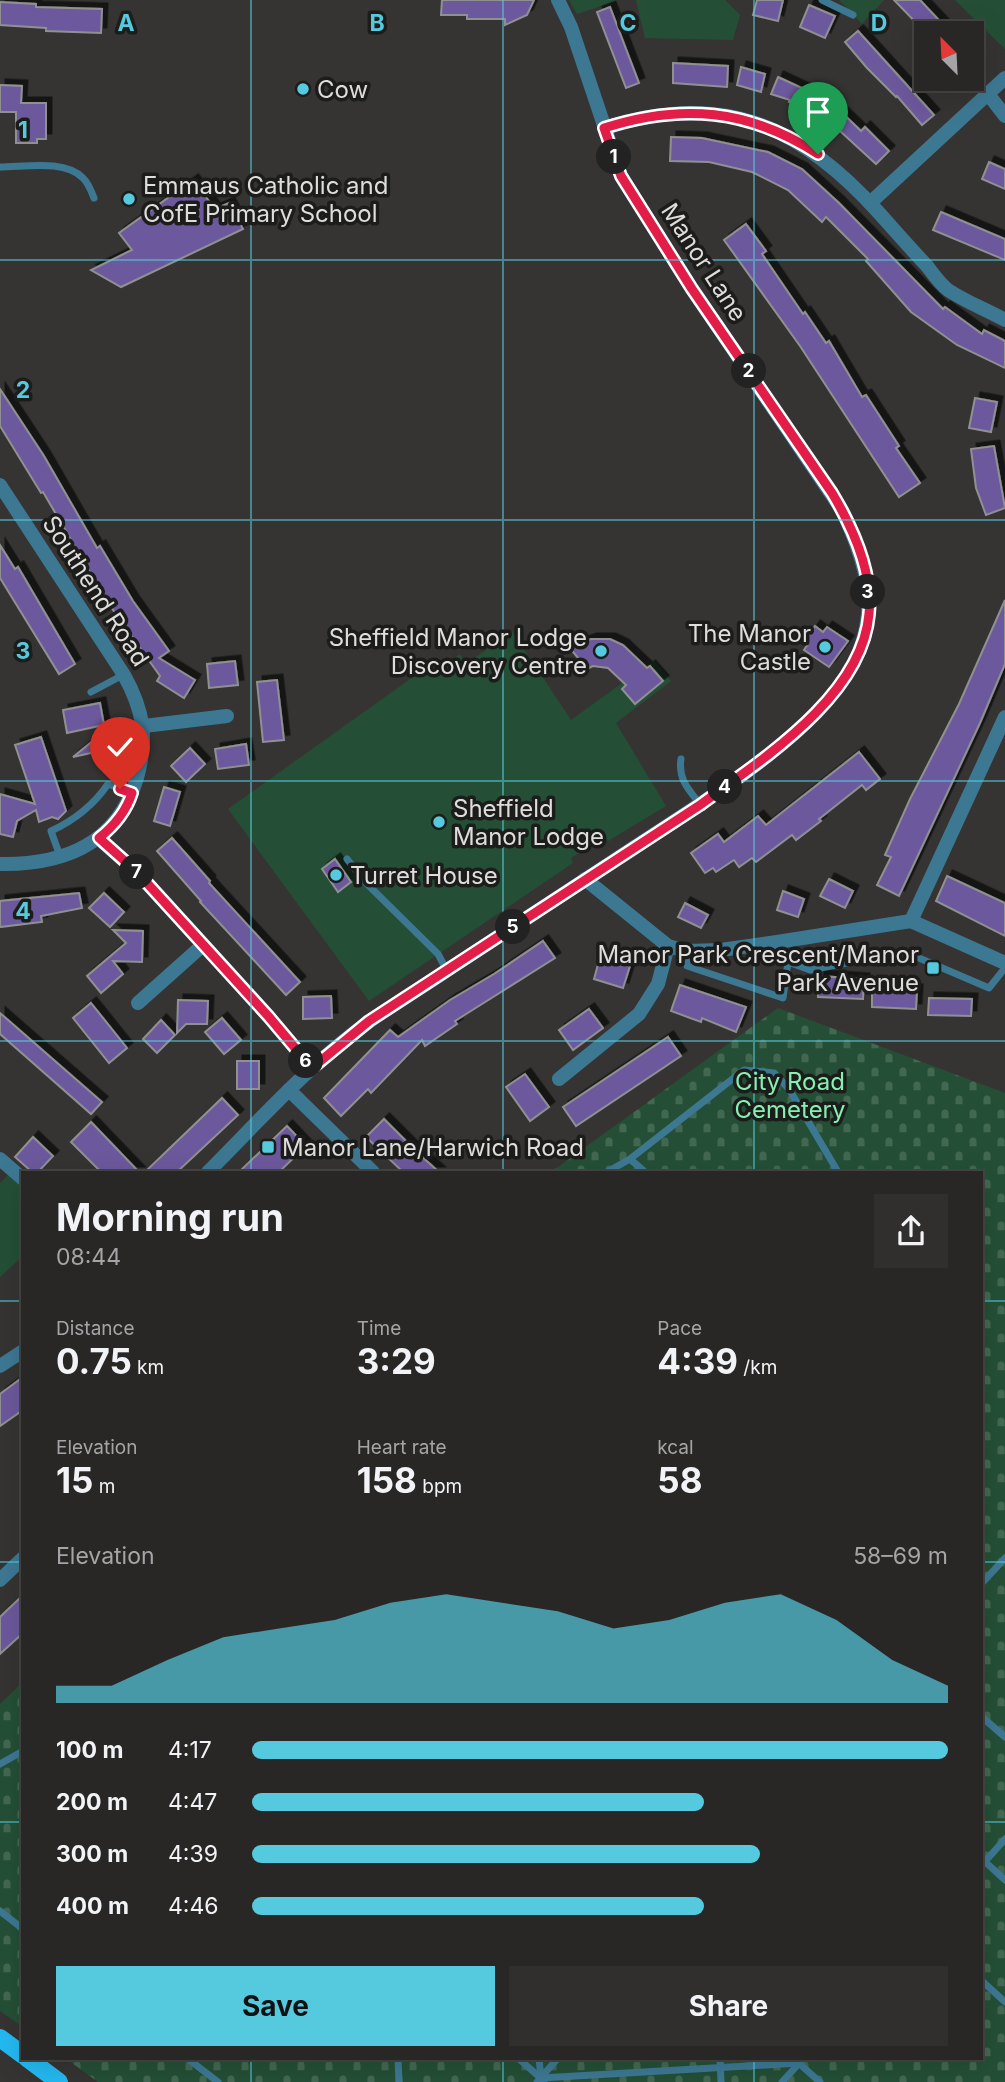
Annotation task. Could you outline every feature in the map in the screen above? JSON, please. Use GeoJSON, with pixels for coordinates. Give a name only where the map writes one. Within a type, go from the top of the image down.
{"type":"FeatureCollection","features":[{"type":"Feature","properties":{"kind":"main road"},"geometry":{"type":"LineString","coordinates":[[0,2038],[21,2054]]}},
{"type":"Feature","properties":{"kind":"main road"},"geometry":{"type":"LineString","coordinates":[[29,2060],[59,2082]]}},
{"type":"Feature","properties":{"kind":"street","name":"Manor Lane"},"geometry":{"type":"LineString","coordinates":[[209,1171],[312,1068],[369,1021],[700,805],[775,748],[832,694],[852,666],[860,648],[869,617],[870,601],[860,553],[842,510],[692,289],[621,176],[571,27],[558,0]]}},
{"type":"Feature","properties":{"kind":"street"},"geometry":{"type":"LineString","coordinates":[[870,203],[1005,78]]}},
{"type":"Feature","properties":{"kind":"street"},"geometry":{"type":"LineString","coordinates":[[988,94],[1005,116]]}},
{"type":"Feature","properties":{"kind":"street"},"geometry":{"type":"LineString","coordinates":[[604,128],[634,118],[678,112],[706,113],[753,122],[792,137],[818,154],[870,203],[947,289],[1005,320]]}},
{"type":"Feature","properties":{"kind":"street","name":"Southend Road"},"geometry":{"type":"LineString","coordinates":[[0,485],[124,675],[144,726],[141,757],[132,793],[121,816],[99,838]]}},
{"type":"Feature","properties":{"kind":"street"},"geometry":{"type":"LineString","coordinates":[[144,726],[227,716]]}},
{"type":"Feature","properties":{"kind":"street"},"geometry":{"type":"LineString","coordinates":[[911,921],[1005,717]]}},
{"type":"Feature","properties":{"kind":"street"},"geometry":{"type":"LineString","coordinates":[[0,864],[26,864],[60,856],[99,838],[137,872],[312,1068]]}},
{"type":"Feature","properties":{"kind":"street"},"geometry":{"type":"LineString","coordinates":[[585,879],[668,946],[686,951],[777,942],[911,921],[1005,966]]}},
{"type":"Feature","properties":{"kind":"street"},"geometry":{"type":"LineString","coordinates":[[138,1003],[203,945]]}},
{"type":"Feature","properties":{"kind":"street"},"geometry":{"type":"LineString","coordinates":[[559,1079],[639,1014],[658,984],[668,946]]}},
{"type":"Feature","properties":{"kind":"street"},"geometry":{"type":"LineString","coordinates":[[289,1090],[372,1171]]}},
{"type":"Feature","properties":{"kind":"street"},"geometry":{"type":"LineString","coordinates":[[0,1159],[21,1178]]}},
{"type":"Feature","properties":{"kind":"street"},"geometry":{"type":"LineString","coordinates":[[0,1366],[21,1352]]}},
{"type":"Feature","properties":{"kind":"street"},"geometry":{"type":"LineString","coordinates":[[0,1580],[21,1560]]}},
{"type":"Feature","properties":{"kind":"lane"},"geometry":{"type":"LineString","coordinates":[[822,0],[853,15]]}},
{"type":"Feature","properties":{"kind":"lane"},"geometry":{"type":"LineString","coordinates":[[0,167],[56,166],[69,169],[85,179],[94,198]]}},
{"type":"Feature","properties":{"kind":"lane"},"geometry":{"type":"LineString","coordinates":[[91,692],[124,675]]}},
{"type":"Feature","properties":{"kind":"lane"},"geometry":{"type":"LineString","coordinates":[[110,757],[141,757]]}},
{"type":"Feature","properties":{"kind":"lane"},"geometry":{"type":"LineString","coordinates":[[681,759],[683,784],[700,805]]}},
{"type":"Feature","properties":{"kind":"lane"},"geometry":{"type":"LineString","coordinates":[[60,856],[51,831],[71,822],[98,800],[108,785],[132,793]]}},
{"type":"Feature","properties":{"kind":"lane"},"geometry":{"type":"LineString","coordinates":[[347,859],[364,881],[438,954],[447,971]]}},
{"type":"Feature","properties":{"kind":"lane"},"geometry":{"type":"LineString","coordinates":[[777,942],[789,962],[810,970],[905,952],[989,988],[1005,966]]}},
{"type":"Feature","properties":{"kind":"lane"},"geometry":{"type":"LineString","coordinates":[[686,951],[687,966],[783,998],[789,962]]}},
{"type":"Feature","properties":{"kind":"lane"},"geometry":{"type":"LineString","coordinates":[[609,1171],[630,1159],[744,1070],[774,1073],[789,1089],[837,1171]]}},
{"type":"Feature","properties":{"kind":"lane"},"geometry":{"type":"LineString","coordinates":[[630,1159],[644,1171]]}},
{"type":"Feature","properties":{"kind":"lane"},"geometry":{"type":"LineString","coordinates":[[983,1582],[1005,1558]]}},
{"type":"Feature","properties":{"kind":"lane"},"geometry":{"type":"LineString","coordinates":[[983,1718],[1005,1737]]}},
{"type":"Feature","properties":{"kind":"lane"},"geometry":{"type":"LineString","coordinates":[[0,1764],[21,1752]]}},
{"type":"Feature","properties":{"kind":"lane"},"geometry":{"type":"LineString","coordinates":[[1005,1839],[983,1862],[1005,1880]]}},
{"type":"Feature","properties":{"kind":"lane"},"geometry":{"type":"LineString","coordinates":[[0,1911],[21,1927]]}},
{"type":"Feature","properties":{"kind":"lane"},"geometry":{"type":"LineString","coordinates":[[983,1982],[1005,2002]]}},
{"type":"Feature","properties":{"kind":"lane"},"geometry":{"type":"LineString","coordinates":[[190,2060],[218,2082]]}},
{"type":"Feature","properties":{"kind":"lane"},"geometry":{"type":"LineString","coordinates":[[398,2060],[399,2082]]}},
{"type":"Feature","properties":{"kind":"lane"},"geometry":{"type":"LineString","coordinates":[[520,2060],[541,2081],[799,2060]]}},
{"type":"Feature","properties":{"kind":"lane"},"geometry":{"type":"LineString","coordinates":[[539,2060],[541,2081]]}},
{"type":"Feature","properties":{"kind":"lane"},"geometry":{"type":"LineString","coordinates":[[541,2081],[557,2060]]}},
{"type":"Feature","properties":{"kind":"lane"},"geometry":{"type":"LineString","coordinates":[[720,2060],[721,2082]]}},
{"type":"Feature","properties":{"kind":"lane"},"geometry":{"type":"LineString","coordinates":[[782,2082],[799,2060]]}},
{"type":"Feature","properties":{"kind":"lane"},"geometry":{"type":"LineString","coordinates":[[799,2060],[820,2082]]}},
{"type":"Feature","properties":{"kind":"green space"},"geometry":{"type":"Polygon","coordinates":[[[569,0],[619,0],[577,14],[569,0]]]}},
{"type":"Feature","properties":{"kind":"green space"},"geometry":{"type":"Polygon","coordinates":[[[636,0],[725,0],[740,15],[733,40],[645,38],[636,0]]]}},
{"type":"Feature","properties":{"kind":"green space"},"geometry":{"type":"Polygon","coordinates":[[[839,0],[884,0],[862,24],[839,0]]]}},
{"type":"Feature","properties":{"kind":"green space"},"geometry":{"type":"Polygon","coordinates":[[[955,0],[1005,0],[1005,49],[984,28],[984,21],[976,21],[955,0]]]}},
{"type":"Feature","properties":{"kind":"green space","name":"Sheffield Manor Lodge"},"geometry":{"type":"Polygon","coordinates":[[[512,631],[571,720],[654,660],[671,681],[616,723],[666,806],[608,841],[605,837],[571,858],[573,863],[369,1001],[228,809],[420,672],[431,677],[428,667],[433,663],[444,664],[460,654],[466,664],[512,631]]]}},
{"type":"Feature","properties":{"kind":"green space","name":"City Road Cemetery"},"geometry":{"type":"Polygon","coordinates":[[[778,1008],[1005,1093],[1005,2082],[98,2082],[68,2060],[983,2060],[983,1171],[552,1171],[778,1008]]]}},
{"type":"Feature","properties":{"kind":"green space"},"geometry":{"type":"Polygon","coordinates":[[[8,1175],[21,1186],[21,1258],[0,1277],[0,1183],[8,1175]]]}},
{"type":"Feature","properties":{"kind":"green space"},"geometry":{"type":"Polygon","coordinates":[[[21,1684],[21,2026],[0,2011],[0,1704],[21,1684]]]}},
{"type":"Feature","properties":{"kind":"building"},"geometry":{"type":"Polygon","coordinates":[[[442,0],[534,0],[527,15],[505,25],[505,19],[467,19],[467,15],[441,15],[442,0]]]}},
{"type":"Feature","properties":{"kind":"building"},"geometry":{"type":"Polygon","coordinates":[[[757,0],[783,0],[778,21],[753,15],[757,0]]]}},
{"type":"Feature","properties":{"kind":"building"},"geometry":{"type":"Polygon","coordinates":[[[894,0],[920,0],[940,21],[914,21],[894,0]]]}},
{"type":"Feature","properties":{"kind":"building"},"geometry":{"type":"Polygon","coordinates":[[[0,2],[36,4],[36,7],[102,9],[101,33],[46,31],[46,28],[0,25],[0,2]]]}},
{"type":"Feature","properties":{"kind":"building"},"geometry":{"type":"Polygon","coordinates":[[[809,5],[835,16],[825,38],[800,27],[809,5]]]}},
{"type":"Feature","properties":{"kind":"building"},"geometry":{"type":"Polygon","coordinates":[[[610,7],[639,83],[626,88],[597,12],[610,7]]]}},
{"type":"Feature","properties":{"kind":"building"},"geometry":{"type":"Polygon","coordinates":[[[858,31],[934,115],[922,125],[845,42],[858,31]]]}},
{"type":"Feature","properties":{"kind":"building"},"geometry":{"type":"Polygon","coordinates":[[[673,63],[728,66],[727,87],[673,83],[673,63]]]}},
{"type":"Feature","properties":{"kind":"building"},"geometry":{"type":"Polygon","coordinates":[[[741,67],[765,74],[761,92],[737,85],[741,67]]]}},
{"type":"Feature","properties":{"kind":"building"},"geometry":{"type":"Polygon","coordinates":[[[778,77],[830,101],[861,131],[865,127],[889,151],[876,164],[828,120],[789,102],[790,100],[771,94],[778,77]]]}},
{"type":"Feature","properties":{"kind":"building"},"geometry":{"type":"Polygon","coordinates":[[[0,85],[22,86],[21,103],[46,103],[46,139],[37,139],[37,143],[16,143],[16,112],[0,112],[0,85]]]}},
{"type":"Feature","properties":{"kind":"building"},"geometry":{"type":"Polygon","coordinates":[[[671,137],[702,138],[768,152],[802,169],[943,309],[945,307],[982,334],[984,330],[1005,341],[1005,368],[957,345],[911,312],[866,261],[868,259],[826,217],[822,222],[788,190],[752,172],[709,162],[670,161],[671,137]]]}},
{"type":"Feature","properties":{"kind":"building"},"geometry":{"type":"Polygon","coordinates":[[[989,162],[1005,169],[1005,189],[982,179],[989,162]]]}},
{"type":"Feature","properties":{"kind":"building"},"geometry":{"type":"Polygon","coordinates":[[[193,180],[215,209],[229,203],[243,229],[121,287],[91,270],[132,250],[119,233],[193,180]]]}},
{"type":"Feature","properties":{"kind":"building"},"geometry":{"type":"Polygon","coordinates":[[[941,212],[1005,239],[1005,260],[933,230],[941,212]]]}},
{"type":"Feature","properties":{"kind":"building"},"geometry":{"type":"Polygon","coordinates":[[[746,224],[766,251],[762,254],[803,314],[805,312],[826,343],[829,341],[862,397],[866,395],[899,446],[896,448],[920,483],[899,497],[800,346],[724,240],[746,224]]]}},
{"type":"Feature","properties":{"kind":"building"},"geometry":{"type":"Polygon","coordinates":[[[0,389],[44,456],[97,548],[100,546],[133,601],[169,651],[159,658],[195,680],[184,698],[157,681],[160,676],[108,603],[43,492],[41,493],[0,426],[0,389]]]}},
{"type":"Feature","properties":{"kind":"building"},"geometry":{"type":"Polygon","coordinates":[[[975,398],[997,402],[991,432],[969,428],[975,398]]]}},
{"type":"Feature","properties":{"kind":"building"},"geometry":{"type":"Polygon","coordinates":[[[994,446],[1005,508],[986,515],[976,488],[971,449],[994,446]]]}},
{"type":"Feature","properties":{"kind":"building"},"geometry":{"type":"Polygon","coordinates":[[[0,545],[15,569],[18,567],[75,664],[59,674],[0,578],[0,545]]]}},
{"type":"Feature","properties":{"kind":"building"},"geometry":{"type":"Polygon","coordinates":[[[1005,600],[1005,664],[899,896],[877,885],[891,857],[885,855],[910,799],[959,704],[1005,600]]]}},
{"type":"Feature","properties":{"kind":"building","name":"The Manor Castle"},"geometry":{"type":"Polygon","coordinates":[[[815,626],[823,632],[827,627],[848,641],[829,667],[804,650],[808,644],[804,641],[815,626]]]}},
{"type":"Feature","properties":{"kind":"building"},"geometry":{"type":"Polygon","coordinates":[[[591,639],[610,639],[623,645],[647,668],[650,666],[663,681],[635,704],[622,689],[626,685],[608,668],[593,666],[587,669],[569,647],[591,639]]]}},
{"type":"Feature","properties":{"kind":"building"},"geometry":{"type":"Polygon","coordinates":[[[235,661],[238,685],[209,688],[207,664],[235,661]]]}},
{"type":"Feature","properties":{"kind":"building"},"geometry":{"type":"Polygon","coordinates":[[[277,680],[284,740],[263,742],[257,682],[277,680]]]}},
{"type":"Feature","properties":{"kind":"building"},"geometry":{"type":"Polygon","coordinates":[[[100,703],[104,725],[67,733],[63,710],[100,703]]]}},
{"type":"Feature","properties":{"kind":"building"},"geometry":{"type":"Polygon","coordinates":[[[105,731],[109,749],[73,757],[105,731]]]}},
{"type":"Feature","properties":{"kind":"building"},"geometry":{"type":"Polygon","coordinates":[[[41,737],[66,811],[58,819],[52,817],[39,822],[36,810],[17,821],[13,837],[0,834],[0,794],[35,804],[15,745],[41,737]]]}},
{"type":"Feature","properties":{"kind":"building"},"geometry":{"type":"Polygon","coordinates":[[[246,744],[249,765],[218,769],[215,749],[246,744]]]}},
{"type":"Feature","properties":{"kind":"building"},"geometry":{"type":"Polygon","coordinates":[[[190,748],[205,764],[186,782],[171,766],[190,748]]]}},
{"type":"Feature","properties":{"kind":"building"},"geometry":{"type":"Polygon","coordinates":[[[859,752],[880,779],[866,790],[862,785],[796,840],[792,835],[756,862],[752,858],[739,867],[734,860],[716,872],[713,868],[705,873],[691,853],[718,834],[724,842],[758,816],[766,825],[859,752]]]}},
{"type":"Feature","properties":{"kind":"building"},"geometry":{"type":"Polygon","coordinates":[[[164,787],[180,792],[170,826],[154,821],[164,787]]]}},
{"type":"Feature","properties":{"kind":"building"},"geometry":{"type":"Polygon","coordinates":[[[172,838],[209,883],[300,982],[286,995],[157,851],[172,838]]]}},
{"type":"Feature","properties":{"kind":"building","name":"Turret House"},"geometry":{"type":"Polygon","coordinates":[[[335,859],[351,882],[338,892],[322,869],[335,859]]]}},
{"type":"Feature","properties":{"kind":"building"},"geometry":{"type":"Polygon","coordinates":[[[947,876],[1005,903],[1005,936],[936,901],[947,876]]]}},
{"type":"Feature","properties":{"kind":"building"},"geometry":{"type":"Polygon","coordinates":[[[829,879],[853,891],[845,908],[820,896],[829,879]]]}},
{"type":"Feature","properties":{"kind":"building"},"geometry":{"type":"Polygon","coordinates":[[[783,891],[804,899],[798,917],[777,910],[783,891]]]}},
{"type":"Feature","properties":{"kind":"building"},"geometry":{"type":"Polygon","coordinates":[[[79,893],[82,908],[41,916],[42,922],[0,927],[0,901],[79,893]]]}},
{"type":"Feature","properties":{"kind":"building"},"geometry":{"type":"Polygon","coordinates":[[[104,893],[124,912],[110,927],[89,908],[104,893]]]}},
{"type":"Feature","properties":{"kind":"building"},"geometry":{"type":"Polygon","coordinates":[[[685,903],[708,915],[701,928],[678,917],[685,903]]]}},
{"type":"Feature","properties":{"kind":"building"},"geometry":{"type":"Polygon","coordinates":[[[113,930],[143,931],[142,962],[113,961],[123,974],[101,993],[87,976],[126,943],[113,930]]]}},
{"type":"Feature","properties":{"kind":"building"},"geometry":{"type":"Polygon","coordinates":[[[543,941],[555,958],[455,1021],[457,1024],[425,1046],[422,1040],[371,1093],[368,1089],[341,1116],[324,1098],[390,1030],[398,1037],[450,1000],[543,941]]]}},
{"type":"Feature","properties":{"kind":"building"},"geometry":{"type":"Polygon","coordinates":[[[600,957],[630,966],[623,988],[594,979],[600,957]]]}},
{"type":"Feature","properties":{"kind":"building"},"geometry":{"type":"Polygon","coordinates":[[[819,976],[864,979],[863,999],[818,997],[819,976]]]}},
{"type":"Feature","properties":{"kind":"building"},"geometry":{"type":"Polygon","coordinates":[[[680,985],[746,1007],[736,1032],[702,1018],[701,1022],[671,1011],[680,985]]]}},
{"type":"Feature","properties":{"kind":"building"},"geometry":{"type":"Polygon","coordinates":[[[872,989],[917,990],[916,1009],[872,1007],[872,989]]]}},
{"type":"Feature","properties":{"kind":"building"},"geometry":{"type":"Polygon","coordinates":[[[331,996],[332,1018],[303,1019],[303,997],[331,996]]]}},
{"type":"Feature","properties":{"kind":"building"},"geometry":{"type":"Polygon","coordinates":[[[929,998],[972,999],[971,1016],[928,1015],[929,998]]]}},
{"type":"Feature","properties":{"kind":"building"},"geometry":{"type":"Polygon","coordinates":[[[178,1000],[208,1001],[207,1024],[186,1024],[177,1033],[178,1000]]]}},
{"type":"Feature","properties":{"kind":"building"},"geometry":{"type":"Polygon","coordinates":[[[91,1003],[127,1048],[109,1063],[73,1018],[91,1003]]]}},
{"type":"Feature","properties":{"kind":"building"},"geometry":{"type":"Polygon","coordinates":[[[589,1009],[603,1028],[573,1050],[559,1030],[589,1009]]]}},
{"type":"Feature","properties":{"kind":"building"},"geometry":{"type":"Polygon","coordinates":[[[0,1013],[102,1102],[91,1114],[0,1034],[0,1013]]]}},
{"type":"Feature","properties":{"kind":"building"},"geometry":{"type":"Polygon","coordinates":[[[222,1018],[241,1040],[224,1054],[205,1032],[222,1018]]]}},
{"type":"Feature","properties":{"kind":"building"},"geometry":{"type":"Polygon","coordinates":[[[161,1020],[175,1035],[157,1053],[143,1039],[161,1020]]]}},
{"type":"Feature","properties":{"kind":"building"},"geometry":{"type":"Polygon","coordinates":[[[668,1037],[681,1056],[576,1126],[563,1107],[668,1037]]]}},
{"type":"Feature","properties":{"kind":"building"},"geometry":{"type":"Polygon","coordinates":[[[237,1061],[259,1061],[259,1089],[237,1089],[237,1061]]]}},
{"type":"Feature","properties":{"kind":"building"},"geometry":{"type":"Polygon","coordinates":[[[525,1074],[549,1107],[530,1121],[506,1087],[525,1074]]]}},
{"type":"Feature","properties":{"kind":"building"},"geometry":{"type":"Polygon","coordinates":[[[222,1098],[238,1115],[178,1171],[146,1171],[222,1098]]]}},
{"type":"Feature","properties":{"kind":"building"},"geometry":{"type":"Polygon","coordinates":[[[384,1119],[438,1171],[402,1171],[366,1137],[384,1119]]]}},
{"type":"Feature","properties":{"kind":"building"},"geometry":{"type":"Polygon","coordinates":[[[91,1122],[138,1171],[100,1171],[71,1142],[91,1122]]]}},
{"type":"Feature","properties":{"kind":"building"},"geometry":{"type":"Polygon","coordinates":[[[287,1126],[306,1146],[280,1171],[240,1171],[287,1126]]]}},
{"type":"Feature","properties":{"kind":"building"},"geometry":{"type":"Polygon","coordinates":[[[33,1137],[53,1156],[39,1171],[31,1171],[15,1157],[33,1137]]]}},
{"type":"Feature","properties":{"kind":"building"},"geometry":{"type":"Polygon","coordinates":[[[21,1378],[21,1411],[0,1426],[0,1394],[21,1378]]]}},
{"type":"Feature","properties":{"kind":"building"},"geometry":{"type":"Polygon","coordinates":[[[21,1597],[21,1635],[0,1654],[0,1617],[21,1597]]]}},
{"type":"Feature","properties":{"kind":"place","name":"Cow"},"geometry":{"type":"Point","coordinates":[303,89]}},
{"type":"Feature","properties":{"kind":"place","name":"Emmaus Catholic and CofE Primary School"},"geometry":{"type":"Point","coordinates":[129,199]}},
{"type":"Feature","properties":{"kind":"place","name":"The Manor Castle"},"geometry":{"type":"Point","coordinates":[825,647]}},
{"type":"Feature","properties":{"kind":"place","name":"Sheffield Manor Lodge Discovery Centre"},"geometry":{"type":"Point","coordinates":[601,651]}},
{"type":"Feature","properties":{"kind":"place","name":"Sheffield Manor Lodge"},"geometry":{"type":"Point","coordinates":[439,822]}},
{"type":"Feature","properties":{"kind":"place","name":"Turret House"},"geometry":{"type":"Point","coordinates":[336,875]}},
{"type":"Feature","properties":{"kind":"place","name":"Manor Park Crescent/Manor Park Avenue"},"geometry":{"type":"Point","coordinates":[933,968]}},
{"type":"Feature","properties":{"kind":"place","name":"Manor Lane/Harwich Road"},"geometry":{"type":"Point","coordinates":[268,1147]}},
{"type":"Feature","properties":{"kind":"route"},"geometry":{"type":"LineString","coordinates":[[120,789],[132,793],[130,801],[111,828],[99,838],[137,872],[312,1068],[369,1021],[700,805],[775,748],[818,710],[852,666],[866,632],[870,601],[855,539],[832,493],[692,289],[621,176],[604,128],[653,115],[706,113],[763,125],[792,137],[818,154]]}}]}
